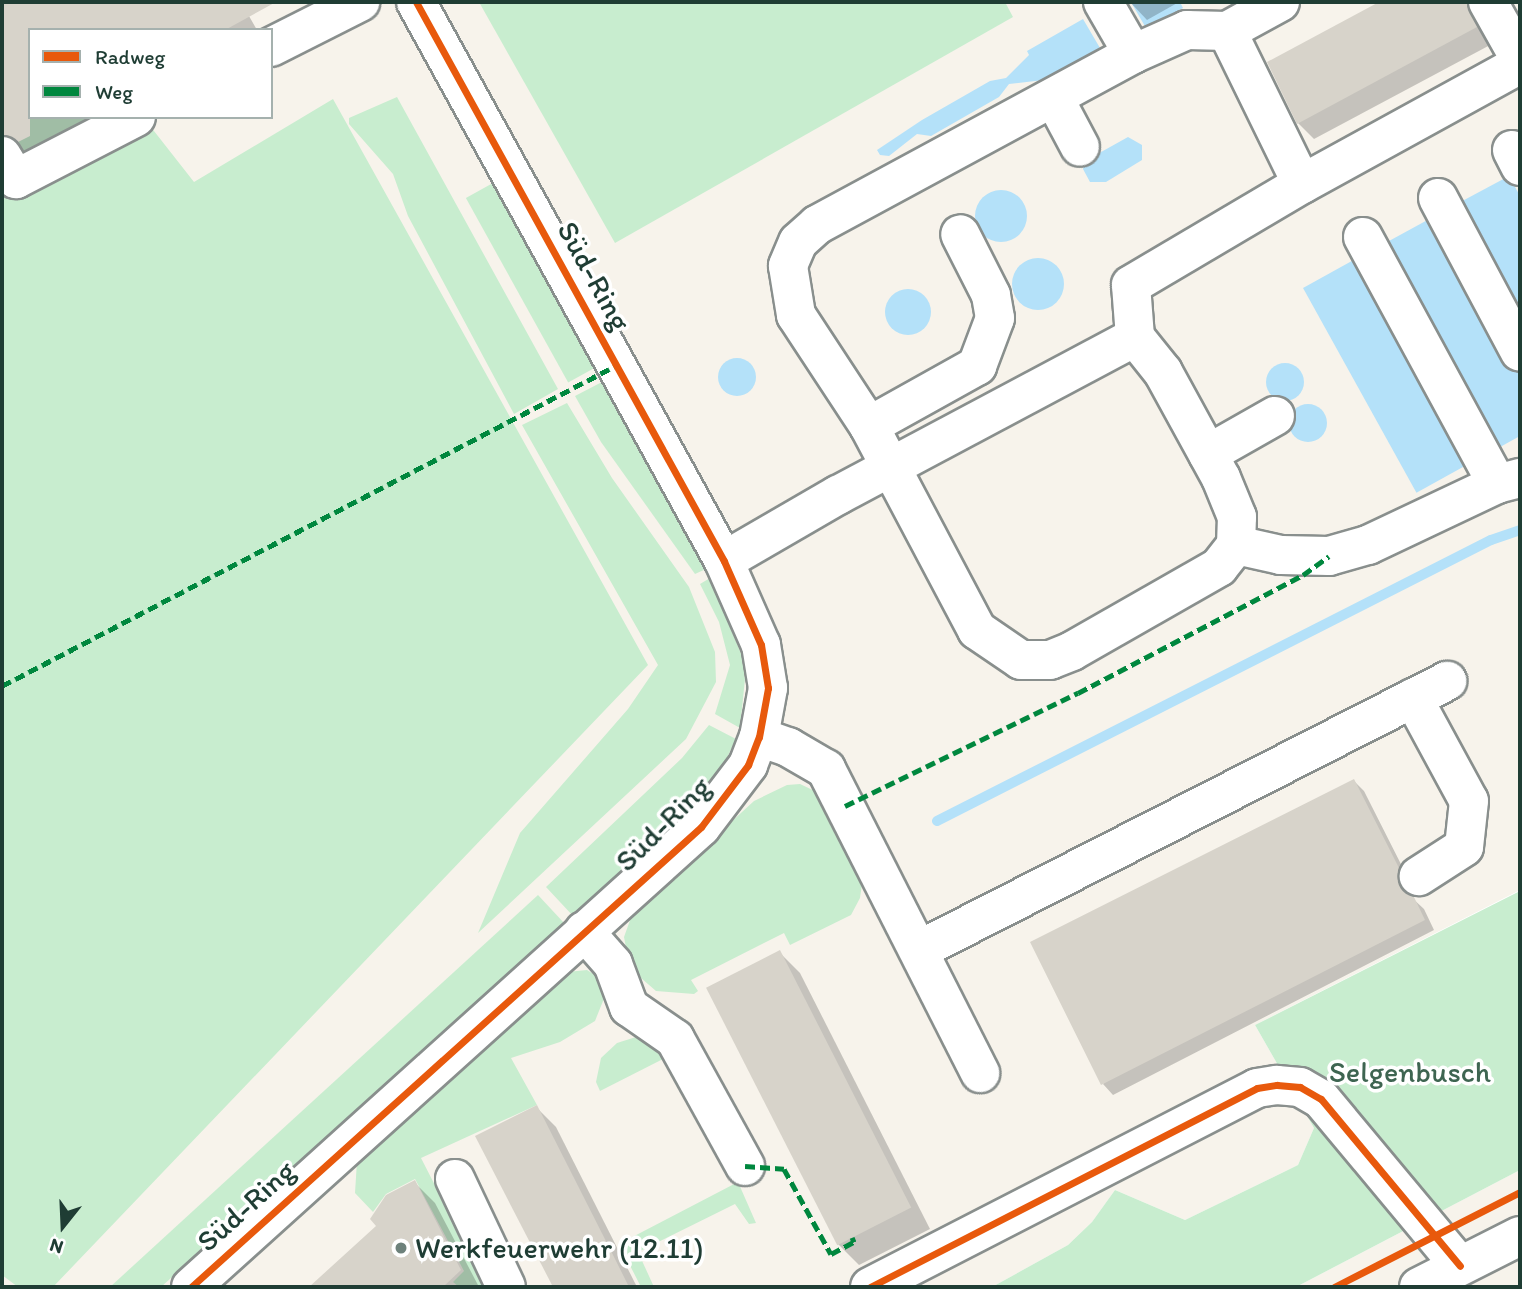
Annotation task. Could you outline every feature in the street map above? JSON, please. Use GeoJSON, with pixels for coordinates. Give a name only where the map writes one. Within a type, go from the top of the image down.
{"type":"FeatureCollection","features":[{"type":"Feature","properties":{"kind":"street"},"geometry":{"type":"LineString","coordinates":[[273,46],[360,2]]}},
{"type":"Feature","properties":{"kind":"street"},"geometry":{"type":"LineString","coordinates":[[1103,2],[1133,54]]}},
{"type":"Feature","properties":{"kind":"street"},"geometry":{"type":"LineString","coordinates":[[1280,2],[1227,31],[1187,30],[1133,54],[817,225],[798,242],[788,265],[796,315],[869,426],[888,468],[977,630],[1021,660],[1050,660],[1072,651],[1219,567],[1237,545],[1237,517],[1208,454],[1163,372],[1135,337],[1131,285],[1302,184],[1520,61],[1488,2]]}},
{"type":"Feature","properties":{"kind":"street","name":"Süd-Ring"},"geometry":{"type":"LineString","coordinates":[[191,1287],[701,827],[748,765],[759,737],[768,688],[761,645],[724,561],[429,6]]}},
{"type":"Feature","properties":{"kind":"street"},"geometry":{"type":"LineString","coordinates":[[1227,31],[1302,184]]}},
{"type":"Feature","properties":{"kind":"street"},"geometry":{"type":"LineString","coordinates":[[1054,98],[1080,147]]}},
{"type":"Feature","properties":{"kind":"street"},"geometry":{"type":"LineString","coordinates":[[2,156],[16,180],[132,119]]}},
{"type":"Feature","properties":{"kind":"street"},"geometry":{"type":"LineString","coordinates":[[1438,198],[1520,352]]}},
{"type":"Feature","properties":{"kind":"street"},"geometry":{"type":"LineString","coordinates":[[869,426],[977,366],[995,318],[991,295],[960,234]]}},
{"type":"Feature","properties":{"kind":"street"},"geometry":{"type":"LineString","coordinates":[[1237,545],[1281,555],[1329,556],[1368,545],[1509,482],[1363,237]]}},
{"type":"Feature","properties":{"kind":"street"},"geometry":{"type":"LineString","coordinates":[[724,561],[888,468],[1135,337]]}},
{"type":"Feature","properties":{"kind":"street"},"geometry":{"type":"LineString","coordinates":[[1208,454],[1275,416]]}},
{"type":"Feature","properties":{"kind":"street"},"geometry":{"type":"LineString","coordinates":[[919,950],[1447,681]]}},
{"type":"Feature","properties":{"kind":"street"},"geometry":{"type":"LineString","coordinates":[[1413,698],[1469,802],[1464,847],[1419,876]]}},
{"type":"Feature","properties":{"kind":"street"},"geometry":{"type":"LineString","coordinates":[[759,737],[788,747],[825,769],[980,1073]]}},
{"type":"Feature","properties":{"kind":"street"},"geometry":{"type":"LineString","coordinates":[[584,931],[613,964],[629,1007],[674,1039],[745,1166]]}},
{"type":"Feature","properties":{"kind":"street"},"geometry":{"type":"LineString","coordinates":[[870,1287],[1257,1088],[1277,1085],[1300,1087],[1321,1099],[1460,1266]]}},
{"type":"Feature","properties":{"kind":"street"},"geometry":{"type":"LineString","coordinates":[[455,1178],[506,1287]]}},
{"type":"Feature","properties":{"kind":"street"},"geometry":{"type":"LineString","coordinates":[[1419,1287],[1520,1236]]}},
{"type":"Feature","properties":{"kind":"shaded area"},"geometry":{"type":"Polygon","coordinates":[[[2,2],[1520,2],[1520,890],[1255,1025],[1314,1128],[1298,1165],[1185,1220],[1115,1190],[1092,1222],[1068,1245],[992,1287],[2,1287],[2,2]]]}},
{"type":"Feature","properties":{"kind":"shaded area"},"geometry":{"type":"Polygon","coordinates":[[[1520,1170],[1520,1287],[1296,1287],[1520,1170]]]}},
{"type":"Feature","properties":{"kind":"green space"},"geometry":{"type":"Polygon","coordinates":[[[479,2],[1005,2],[1013,17],[615,243],[479,2]]]}},
{"type":"Feature","properties":{"kind":"green space"},"geometry":{"type":"Polygon","coordinates":[[[28,91],[28,119],[145,119],[194,182],[333,99],[648,665],[53,1287],[18,1287],[2,1275],[2,94],[28,91]]]}},
{"type":"Feature","properties":{"kind":"green space"},"geometry":{"type":"Polygon","coordinates":[[[397,97],[558,389],[514,414],[408,216],[393,174],[349,124],[349,118],[397,97]]]}},
{"type":"Feature","properties":{"kind":"green space"},"geometry":{"type":"Polygon","coordinates":[[[493,183],[595,368],[568,383],[466,198],[493,183]]]}},
{"type":"Feature","properties":{"kind":"green space"},"geometry":{"type":"Polygon","coordinates":[[[602,382],[706,569],[695,574],[601,442],[575,396],[602,382]]]}},
{"type":"Feature","properties":{"kind":"green space"},"geometry":{"type":"Polygon","coordinates":[[[567,403],[612,478],[689,587],[715,652],[716,682],[686,739],[478,933],[520,833],[628,709],[658,665],[522,425],[567,403]]]}},
{"type":"Feature","properties":{"kind":"green space"},"geometry":{"type":"Polygon","coordinates":[[[710,578],[742,656],[745,679],[740,728],[715,714],[730,665],[719,622],[700,584],[710,578]]]}},
{"type":"Feature","properties":{"kind":"green space"},"geometry":{"type":"Polygon","coordinates":[[[709,725],[736,739],[724,764],[682,816],[574,917],[546,887],[682,758],[709,725]]]}},
{"type":"Feature","properties":{"kind":"green space"},"geometry":{"type":"Polygon","coordinates":[[[800,784],[819,793],[863,877],[860,898],[851,915],[790,945],[784,933],[691,980],[698,991],[694,994],[656,991],[641,978],[627,953],[624,937],[633,912],[754,801],[787,785],[800,784]]]}},
{"type":"Feature","properties":{"kind":"green space","name":"Selgenbusch"},"geometry":{"type":"Polygon","coordinates":[[[1520,891],[1520,1170],[1296,1287],[992,1287],[1068,1245],[1092,1222],[1115,1190],[1185,1220],[1298,1165],[1314,1128],[1255,1025],[1520,891]]]}},
{"type":"Feature","properties":{"kind":"green space"},"geometry":{"type":"Polygon","coordinates":[[[538,895],[565,924],[161,1287],[110,1287],[538,895]]]}},
{"type":"Feature","properties":{"kind":"green space"},"geometry":{"type":"Polygon","coordinates":[[[587,970],[598,977],[605,996],[595,1021],[560,1042],[511,1058],[537,1105],[421,1158],[484,1281],[483,1287],[459,1287],[453,1282],[464,1271],[415,1179],[386,1194],[373,1212],[355,1193],[357,1161],[567,972],[587,970]]]}},
{"type":"Feature","properties":{"kind":"green space"},"geometry":{"type":"Polygon","coordinates":[[[636,1037],[650,1042],[663,1059],[600,1091],[596,1082],[601,1058],[617,1043],[636,1037]]]}},
{"type":"Feature","properties":{"kind":"green space"},"geometry":{"type":"Polygon","coordinates":[[[738,1182],[756,1223],[749,1224],[735,1204],[638,1252],[654,1287],[641,1287],[619,1244],[738,1182]]]}},
{"type":"Feature","properties":{"kind":"water"},"geometry":{"type":"Polygon","coordinates":[[[1180,2],[1183,8],[1146,28],[1132,4],[1180,2]]]}},
{"type":"Feature","properties":{"kind":"water"},"geometry":{"type":"Polygon","coordinates":[[[1083,19],[1100,48],[1044,80],[1009,84],[999,97],[931,136],[917,134],[889,156],[880,155],[877,150],[922,120],[990,81],[1006,78],[1029,55],[1027,51],[1083,19]]]}},
{"type":"Feature","properties":{"kind":"water"},"geometry":{"type":"Polygon","coordinates":[[[1128,137],[1142,145],[1142,160],[1106,182],[1090,182],[1083,169],[1085,161],[1128,137]]]}},
{"type":"Feature","properties":{"kind":"water"},"geometry":{"type":"Polygon","coordinates":[[[1509,176],[1520,196],[1520,328],[1453,206],[1509,176]]]}},
{"type":"Feature","properties":{"kind":"water"},"geometry":{"type":"Polygon","coordinates":[[[1001,190],[1020,197],[1027,216],[1020,235],[1001,242],[982,235],[975,216],[982,197],[1001,190]]]}},
{"type":"Feature","properties":{"kind":"water"},"geometry":{"type":"Polygon","coordinates":[[[1433,217],[1520,375],[1520,436],[1491,452],[1378,247],[1433,217]]]}},
{"type":"Feature","properties":{"kind":"water"},"geometry":{"type":"Polygon","coordinates":[[[1359,257],[1472,462],[1416,493],[1303,288],[1359,257]]]}},
{"type":"Feature","properties":{"kind":"water"},"geometry":{"type":"Polygon","coordinates":[[[1038,258],[1048,260],[1056,266],[1062,274],[1062,294],[1056,302],[1048,308],[1038,310],[1028,308],[1020,302],[1014,294],[1012,284],[1014,274],[1020,266],[1028,260],[1038,258]]]}},
{"type":"Feature","properties":{"kind":"water"},"geometry":{"type":"Polygon","coordinates":[[[908,289],[924,296],[931,312],[924,328],[908,335],[892,328],[885,312],[892,296],[908,289]]]}},
{"type":"Feature","properties":{"kind":"water"},"geometry":{"type":"Polygon","coordinates":[[[737,358],[751,363],[756,377],[751,391],[737,396],[723,391],[718,377],[723,363],[737,358]]]}},
{"type":"Feature","properties":{"kind":"water"},"geometry":{"type":"Polygon","coordinates":[[[1285,363],[1299,368],[1304,382],[1299,396],[1285,401],[1271,396],[1266,382],[1271,368],[1285,363]]]}},
{"type":"Feature","properties":{"kind":"water"},"geometry":{"type":"Polygon","coordinates":[[[1308,404],[1321,410],[1327,423],[1321,436],[1308,442],[1295,436],[1289,423],[1295,410],[1308,404]]]}},
{"type":"Feature","properties":{"kind":"building"},"geometry":{"type":"Polygon","coordinates":[[[2,2],[276,2],[229,28],[28,28],[30,136],[18,142],[2,134],[2,2]]]}},
{"type":"Feature","properties":{"kind":"building"},"geometry":{"type":"Polygon","coordinates":[[[1379,2],[1466,2],[1477,27],[1297,124],[1267,62],[1379,2]]]}},
{"type":"Feature","properties":{"kind":"building"},"geometry":{"type":"Polygon","coordinates":[[[1354,779],[1399,868],[1400,887],[1414,897],[1425,920],[1101,1085],[1030,942],[1354,779]]]}},
{"type":"Feature","properties":{"kind":"building"},"geometry":{"type":"Polygon","coordinates":[[[780,950],[911,1208],[837,1245],[706,988],[780,950]]]}},
{"type":"Feature","properties":{"kind":"building"},"geometry":{"type":"Polygon","coordinates":[[[537,1105],[629,1287],[553,1287],[475,1136],[537,1105]]]}},
{"type":"Feature","properties":{"kind":"building","name":"Werkfeuerwehr (12.11)"},"geometry":{"type":"Polygon","coordinates":[[[415,1180],[461,1270],[443,1287],[309,1287],[376,1226],[370,1219],[386,1195],[415,1180]]]}},
{"type":"Feature","properties":{"kind":"waterway"},"geometry":{"type":"LineString","coordinates":[[937,821],[1491,540],[1520,530]]}},
{"type":"Feature","properties":{"kind":"marked path"},"geometry":{"type":"LineString","coordinates":[[2,686],[617,365]]}},
{"type":"Feature","properties":{"kind":"marked path"},"geometry":{"type":"LineString","coordinates":[[845,806],[1078,693],[1303,575],[1329,556]]}},
{"type":"Feature","properties":{"kind":"marked path"},"geometry":{"type":"LineString","coordinates":[[745,1166],[784,1169],[831,1254],[854,1242],[852,1237]]}},
{"type":"Feature","properties":{"kind":"cycle path"},"geometry":{"type":"LineString","coordinates":[[191,1287],[701,827],[748,765],[759,737],[768,688],[761,645],[724,561],[416,2]]}},
{"type":"Feature","properties":{"kind":"cycle path"},"geometry":{"type":"LineString","coordinates":[[870,1287],[1257,1088],[1277,1085],[1300,1087],[1321,1099],[1460,1266]]}},
{"type":"Feature","properties":{"kind":"cycle path"},"geometry":{"type":"LineString","coordinates":[[1334,1287],[1520,1192]]}},
{"type":"Feature","properties":{"kind":"place","name":"Werkfeuerwehr (12.11)"},"geometry":{"type":"Point","coordinates":[401,1248]}}]}
